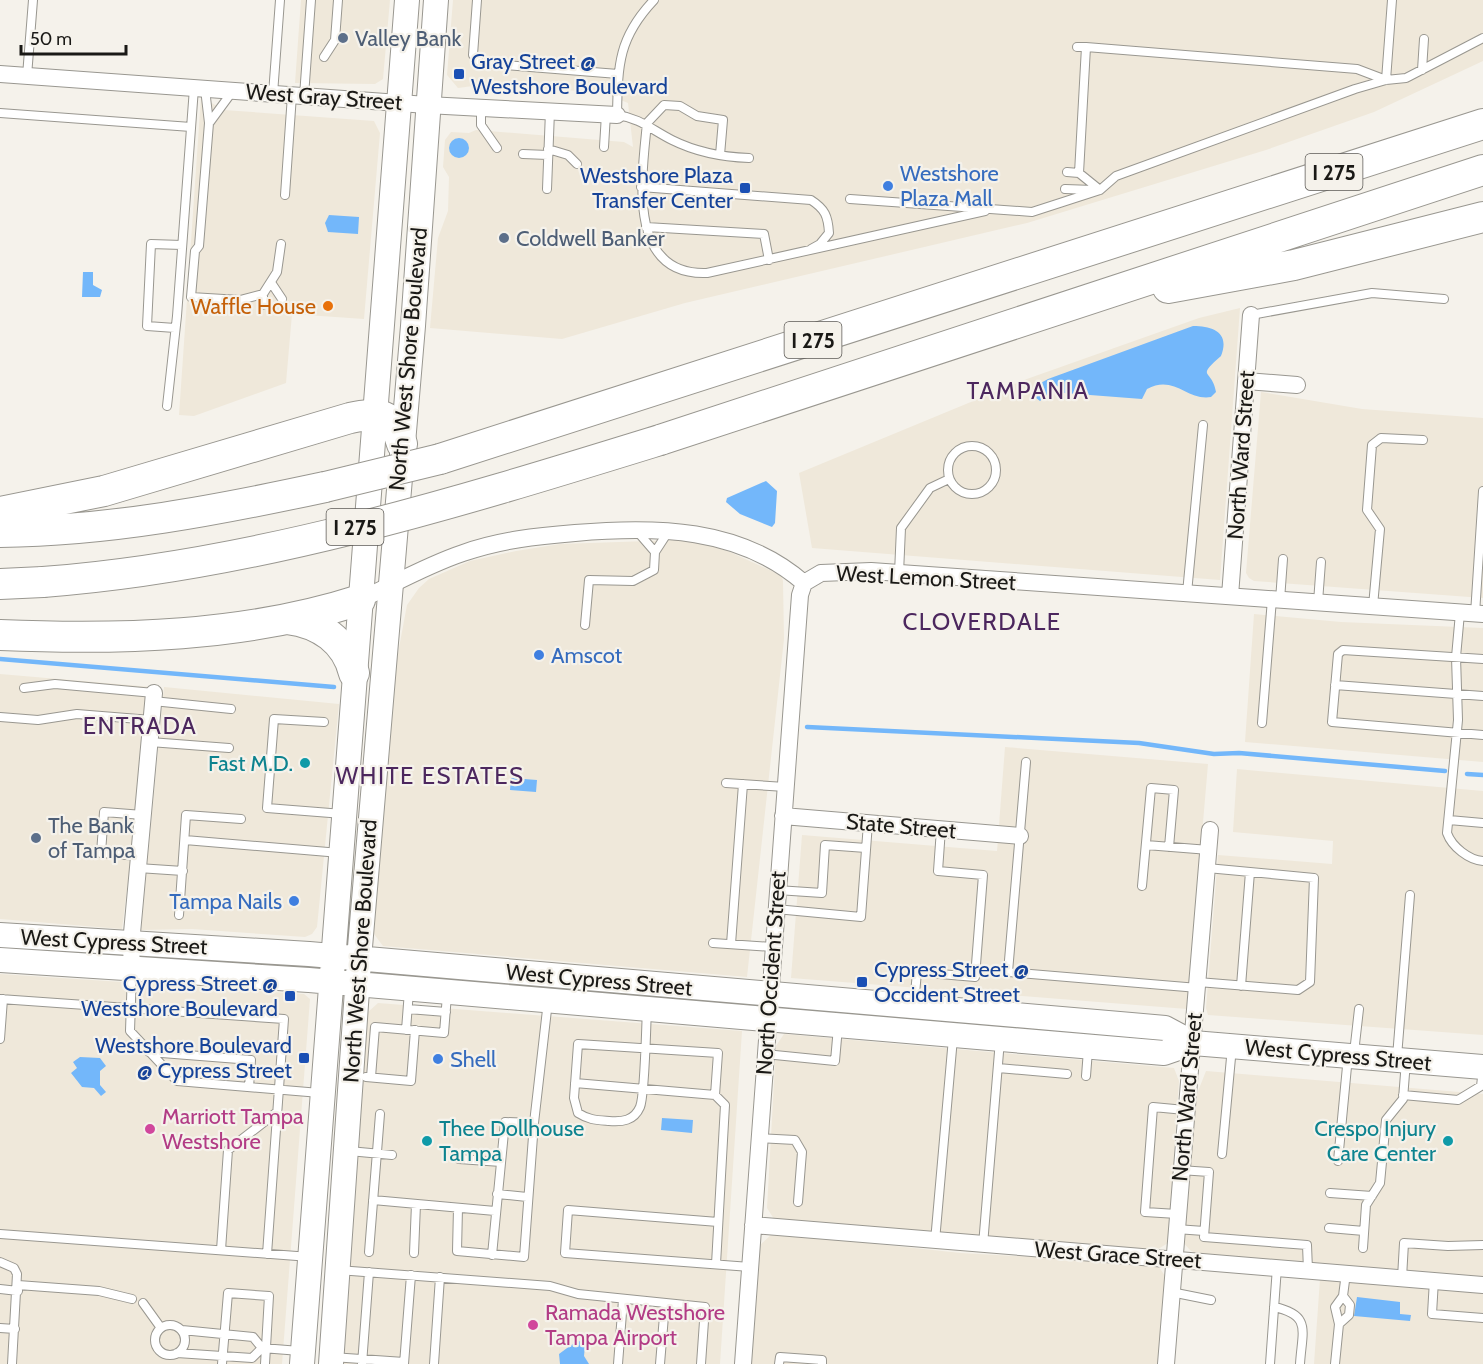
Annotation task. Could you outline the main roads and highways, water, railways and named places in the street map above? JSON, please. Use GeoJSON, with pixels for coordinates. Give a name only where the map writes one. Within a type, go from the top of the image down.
{"type":"FeatureCollection","features":[{"type":"Feature","properties":{"kind":"highway","name":"I 275"},"geometry":{"type":"LineString","coordinates":[[0,531],[90,526],[160,518],[325,487],[440,459],[1483,124]]}},
{"type":"Feature","properties":{"kind":"highway","name":"I 275"},"geometry":{"type":"LineString","coordinates":[[0,584],[43,582],[162,569],[280,545],[433,507],[660,440],[1483,170]]}},
{"type":"Feature","properties":{"kind":"highway"},"geometry":{"type":"LineString","coordinates":[[1065,307],[1131,293],[1259,273],[1483,217]]}},
{"type":"Feature","properties":{"kind":"highway"},"geometry":{"type":"LineString","coordinates":[[0,512],[104,490],[375,413],[385,417],[394,425],[402,444]]}},
{"type":"Feature","properties":{"kind":"highway"},"geometry":{"type":"LineString","coordinates":[[0,635],[85,637],[177,634],[288,619],[360,600]]}},
{"type":"Feature","properties":{"kind":"highway"},"geometry":{"type":"LineString","coordinates":[[288,619],[310,624],[334,638],[347,654],[354,673]]}},
{"type":"Feature","properties":{"kind":"main road","name":"North West Shore Boulevard"},"geometry":{"type":"LineString","coordinates":[[303,1358],[407,0]]}},
{"type":"Feature","properties":{"kind":"main road","name":"North West Shore Boulevard"},"geometry":{"type":"LineString","coordinates":[[332,1360],[346,1151],[361,1076],[364,1032],[357,985],[389,587],[413,326],[436,0]]}},
{"type":"Feature","properties":{"kind":"main road","name":"West Cypress Street"},"geometry":{"type":"LineString","coordinates":[[0,935],[207,947],[359,959],[1166,1028],[1193,1043]]}},
{"type":"Feature","properties":{"kind":"main road","name":"West Cypress Street"},"geometry":{"type":"LineString","coordinates":[[0,960],[132,971],[217,973],[331,982],[357,985],[409,999],[447,1002],[548,1001],[1164,1053],[1193,1043],[1483,1067]]}},
{"type":"Feature","properties":{"kind":"main road"},"geometry":{"type":"LineString","coordinates":[[548,1001],[550,975]]}},
{"type":"Feature","properties":{"kind":"main road"},"geometry":{"type":"LineString","coordinates":[[303,1358],[332,1360]]}},
{"type":"Feature","properties":{"kind":"water"},"geometry":{"type":"Polygon","coordinates":[[[459,138],[466,141],[469,148],[466,155],[459,158],[452,155],[449,148],[452,141],[459,138]]]}},
{"type":"Feature","properties":{"kind":"water"},"geometry":{"type":"Polygon","coordinates":[[[329,215],[359,217],[358,234],[328,232],[325,223],[329,215]]]}},
{"type":"Feature","properties":{"kind":"water"},"geometry":{"type":"Polygon","coordinates":[[[83,272],[93,272],[93,285],[102,290],[100,297],[82,297],[83,272]]]}},
{"type":"Feature","properties":{"kind":"water"},"geometry":{"type":"Polygon","coordinates":[[[1193,326],[1208,327],[1222,336],[1221,356],[1207,371],[1216,392],[1211,397],[1202,397],[1165,384],[1147,389],[1142,399],[1064,393],[1058,386],[1040,401],[1031,394],[1037,385],[1048,379],[1193,326]]]}},
{"type":"Feature","properties":{"kind":"water"},"geometry":{"type":"Polygon","coordinates":[[[766,481],[777,491],[775,523],[772,527],[740,514],[726,502],[727,498],[766,481]]]}},
{"type":"Feature","properties":{"kind":"water"},"geometry":{"type":"Polygon","coordinates":[[[511,778],[537,780],[536,792],[510,790],[511,778]]]}},
{"type":"Feature","properties":{"kind":"water"},"geometry":{"type":"Polygon","coordinates":[[[80,1057],[100,1058],[106,1066],[100,1071],[100,1085],[106,1092],[101,1096],[94,1088],[82,1087],[71,1073],[77,1068],[73,1062],[80,1057]]]}},
{"type":"Feature","properties":{"kind":"water"},"geometry":{"type":"Polygon","coordinates":[[[662,1118],[693,1120],[692,1133],[661,1130],[662,1118]]]}},
{"type":"Feature","properties":{"kind":"water"},"geometry":{"type":"Polygon","coordinates":[[[1357,1297],[1400,1302],[1400,1314],[1411,1315],[1410,1321],[1354,1316],[1357,1297]]]}},
{"type":"Feature","properties":{"kind":"water"},"geometry":{"type":"Polygon","coordinates":[[[578,1340],[585,1346],[584,1356],[589,1364],[560,1364],[559,1354],[578,1340]]]}},
{"type":"Feature","properties":{"kind":"waterway"},"geometry":{"type":"LineString","coordinates":[[0,659],[334,687]]}},
{"type":"Feature","properties":{"kind":"waterway"},"geometry":{"type":"LineString","coordinates":[[807,727],[1139,743],[1214,754],[1239,753],[1445,771]]}},
{"type":"Feature","properties":{"kind":"waterway"},"geometry":{"type":"LineString","coordinates":[[1467,774],[1483,775]]}},
{"type":"Feature","properties":{"kind":"place","name":"Valley Bank"},"geometry":{"type":"Point","coordinates":[343,38]}},
{"type":"Feature","properties":{"kind":"place","name":"Gray Street @ Westshore Boulevard"},"geometry":{"type":"Point","coordinates":[459,74]}},
{"type":"Feature","properties":{"kind":"place","name":"Westshore Plaza Mall"},"geometry":{"type":"Point","coordinates":[888,186]}},
{"type":"Feature","properties":{"kind":"place","name":"Westshore Plaza Transfer Center"},"geometry":{"type":"Point","coordinates":[745,188]}},
{"type":"Feature","properties":{"kind":"place","name":"Coldwell Banker"},"geometry":{"type":"Point","coordinates":[504,238]}},
{"type":"Feature","properties":{"kind":"place","name":"Waffle House"},"geometry":{"type":"Point","coordinates":[328,306]}},
{"type":"Feature","properties":{"kind":"place","name":"Amscot"},"geometry":{"type":"Point","coordinates":[539,655]}},
{"type":"Feature","properties":{"kind":"place","name":"Fast M.D."},"geometry":{"type":"Point","coordinates":[305,763]}},
{"type":"Feature","properties":{"kind":"place","name":"The Bank of Tampa"},"geometry":{"type":"Point","coordinates":[36,838]}},
{"type":"Feature","properties":{"kind":"place","name":"Tampa Nails"},"geometry":{"type":"Point","coordinates":[294,901]}},
{"type":"Feature","properties":{"kind":"place","name":"Cypress Street @ Occident Street"},"geometry":{"type":"Point","coordinates":[862,982]}},
{"type":"Feature","properties":{"kind":"place","name":"Cypress Street @ Westshore Boulevard"},"geometry":{"type":"Point","coordinates":[290,996]}},
{"type":"Feature","properties":{"kind":"place","name":"Westshore Boulevard @ Cypress Street"},"geometry":{"type":"Point","coordinates":[304,1058]}},
{"type":"Feature","properties":{"kind":"place","name":"Shell"},"geometry":{"type":"Point","coordinates":[438,1059]}},
{"type":"Feature","properties":{"kind":"place","name":"Marriott Tampa Westshore"},"geometry":{"type":"Point","coordinates":[150,1129]}},
{"type":"Feature","properties":{"kind":"place","name":"Thee Dollhouse Tampa"},"geometry":{"type":"Point","coordinates":[427,1141]}},
{"type":"Feature","properties":{"kind":"place","name":"Crespo Injury Care Center"},"geometry":{"type":"Point","coordinates":[1448,1141]}},
{"type":"Feature","properties":{"kind":"place","name":"Ramada Westshore Tampa Airport"},"geometry":{"type":"Point","coordinates":[533,1325]}},
{"type":"Feature","properties":{"kind":"district","name":"TAMPANIA"},"geometry":{"type":"Point","coordinates":[1028,390]}},
{"type":"Feature","properties":{"kind":"district","name":"CLOVERDALE"},"geometry":{"type":"Point","coordinates":[982,621]}},
{"type":"Feature","properties":{"kind":"district","name":"ENTRADA"},"geometry":{"type":"Point","coordinates":[140,725]}},
{"type":"Feature","properties":{"kind":"district","name":"WHITE ESTATES"},"geometry":{"type":"Point","coordinates":[430,775]}}]}
